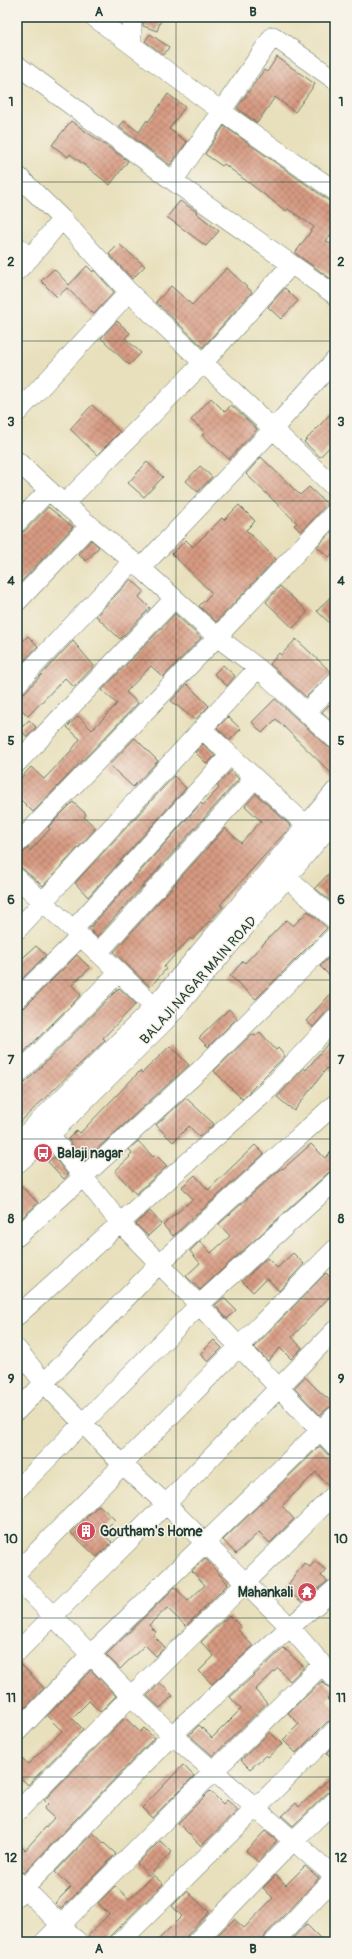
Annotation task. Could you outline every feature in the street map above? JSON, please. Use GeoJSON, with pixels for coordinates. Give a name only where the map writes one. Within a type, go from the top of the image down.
{"type":"FeatureCollection","features":[{"type":"Feature","properties":{"kind":"street"},"geometry":{"type":"LineString","coordinates":[[94,17],[132,43],[221,111],[335,191]]}},
{"type":"Feature","properties":{"kind":"street"},"geometry":{"type":"LineString","coordinates":[[132,17],[132,43]]}},
{"type":"Feature","properties":{"kind":"street"},"geometry":{"type":"LineString","coordinates":[[173,181],[273,36],[335,80]]}},
{"type":"Feature","properties":{"kind":"street"},"geometry":{"type":"LineString","coordinates":[[17,65],[173,181],[335,295]]}},
{"type":"Feature","properties":{"kind":"street"},"geometry":{"type":"LineString","coordinates":[[17,175],[62,219],[129,292],[274,428],[335,488]]}},
{"type":"Feature","properties":{"kind":"street"},"geometry":{"type":"LineString","coordinates":[[21,258],[62,219]]}},
{"type":"Feature","properties":{"kind":"street"},"geometry":{"type":"LineString","coordinates":[[64,504],[203,363],[291,265]]}},
{"type":"Feature","properties":{"kind":"street"},"geometry":{"type":"LineString","coordinates":[[17,413],[129,292]]}},
{"type":"Feature","properties":{"kind":"street"},"geometry":{"type":"LineString","coordinates":[[17,684],[274,428],[335,360]]}},
{"type":"Feature","properties":{"kind":"street"},"geometry":{"type":"LineString","coordinates":[[17,461],[64,504],[90,525],[217,637],[258,668],[335,740]]}},
{"type":"Feature","properties":{"kind":"street"},"geometry":{"type":"LineString","coordinates":[[17,523],[49,490]]}},
{"type":"Feature","properties":{"kind":"street"},"geometry":{"type":"LineString","coordinates":[[17,844],[217,637],[335,512]]}},
{"type":"Feature","properties":{"kind":"street"},"geometry":{"type":"LineString","coordinates":[[17,602],[90,525]]}},
{"type":"Feature","properties":{"kind":"street"},"geometry":{"type":"LineString","coordinates":[[17,763],[174,599]]}},
{"type":"Feature","properties":{"kind":"street"},"geometry":{"type":"LineString","coordinates":[[17,930],[258,668]]}},
{"type":"Feature","properties":{"kind":"street"},"geometry":{"type":"LineString","coordinates":[[306,712],[335,682]]}},
{"type":"Feature","properties":{"kind":"street"},"geometry":{"type":"LineString","coordinates":[[202,729],[306,825]]}},
{"type":"Feature","properties":{"kind":"street"},"geometry":{"type":"LineString","coordinates":[[17,999],[77,934],[230,755]]}},
{"type":"Feature","properties":{"kind":"street"},"geometry":{"type":"LineString","coordinates":[[98,953],[255,778]]}},
{"type":"Feature","properties":{"kind":"street"},"geometry":{"type":"LineString","coordinates":[[17,1143],[160,1013],[306,825],[335,791]]}},
{"type":"Feature","properties":{"kind":"street","name":"BALAJI NAGAR MAIN ROAD"},"geometry":{"type":"LineString","coordinates":[[17,1164],[50,1135],[160,1013],[287,878],[335,820]]}},
{"type":"Feature","properties":{"kind":"street"},"geometry":{"type":"LineString","coordinates":[[17,878],[119,972],[160,1013]]}},
{"type":"Feature","properties":{"kind":"street"},"geometry":{"type":"LineString","coordinates":[[287,878],[335,920]]}},
{"type":"Feature","properties":{"kind":"street"},"geometry":{"type":"LineString","coordinates":[[17,1237],[200,1070],[335,936]]}},
{"type":"Feature","properties":{"kind":"street"},"geometry":{"type":"LineString","coordinates":[[17,1075],[119,972]]}},
{"type":"Feature","properties":{"kind":"street"},"geometry":{"type":"LineString","coordinates":[[17,1316],[269,1089],[335,1019]]}},
{"type":"Feature","properties":{"kind":"street"},"geometry":{"type":"LineString","coordinates":[[17,1411],[159,1264],[335,1104]]}},
{"type":"Feature","properties":{"kind":"street"},"geometry":{"type":"LineString","coordinates":[[50,1135],[120,1223],[335,1446]]}},
{"type":"Feature","properties":{"kind":"street"},"geometry":{"type":"LineString","coordinates":[[17,1490],[199,1305],[335,1181]]}},
{"type":"Feature","properties":{"kind":"street"},"geometry":{"type":"LineString","coordinates":[[17,1572],[335,1249]]}},
{"type":"Feature","properties":{"kind":"street"},"geometry":{"type":"LineString","coordinates":[[17,1652],[166,1504],[335,1330]]}},
{"type":"Feature","properties":{"kind":"street"},"geometry":{"type":"LineString","coordinates":[[17,1349],[44,1383],[82,1423],[123,1465],[206,1543],[290,1628],[335,1679]]}},
{"type":"Feature","properties":{"kind":"street"},"geometry":{"type":"LineString","coordinates":[[17,1732],[91,1654],[335,1416]]}},
{"type":"Feature","properties":{"kind":"street"},"geometry":{"type":"LineString","coordinates":[[17,1812],[130,1696],[335,1494]]}},
{"type":"Feature","properties":{"kind":"street"},"geometry":{"type":"LineString","coordinates":[[17,1579],[130,1696],[172,1735],[335,1877],[274,1942]]}},
{"type":"Feature","properties":{"kind":"street"},"geometry":{"type":"LineString","coordinates":[[78,1942],[19,1888],[172,1735],[335,1589]]}},
{"type":"Feature","properties":{"kind":"street"},"geometry":{"type":"LineString","coordinates":[[44,1942],[322,1665]]}},
{"type":"Feature","properties":{"kind":"street"},"geometry":{"type":"LineString","coordinates":[[120,1942],[335,1730]]}},
{"type":"Feature","properties":{"kind":"street"},"geometry":{"type":"LineString","coordinates":[[196,1942],[294,1840],[335,1801]]}},
{"type":"Feature","properties":{"kind":"building"},"geometry":{"type":"Polygon","coordinates":[[[143,17],[162,17],[157,31],[143,26],[143,17]]]}},
{"type":"Feature","properties":{"kind":"building"},"geometry":{"type":"Polygon","coordinates":[[[150,34],[169,47],[164,55],[145,41],[150,34]]]}},
{"type":"Feature","properties":{"kind":"building"},"geometry":{"type":"Polygon","coordinates":[[[277,57],[315,84],[295,112],[275,97],[257,123],[237,108],[264,70],[267,72],[277,57]]]}},
{"type":"Feature","properties":{"kind":"building"},"geometry":{"type":"Polygon","coordinates":[[[168,94],[185,107],[169,129],[187,142],[170,165],[119,127],[124,121],[139,132],[168,94]]]}},
{"type":"Feature","properties":{"kind":"building"},"geometry":{"type":"Polygon","coordinates":[[[71,121],[128,161],[110,185],[70,154],[68,157],[52,145],[71,121]]]}},
{"type":"Feature","properties":{"kind":"building"},"geometry":{"type":"Polygon","coordinates":[[[224,126],[335,205],[335,229],[326,241],[335,247],[335,282],[295,253],[314,227],[288,209],[286,211],[224,164],[222,166],[205,154],[224,126]]]}},
{"type":"Feature","properties":{"kind":"building"},"geometry":{"type":"Polygon","coordinates":[[[180,201],[197,212],[196,213],[219,231],[206,246],[167,217],[180,201]]]}},
{"type":"Feature","properties":{"kind":"building"},"geometry":{"type":"Polygon","coordinates":[[[119,244],[145,266],[132,279],[109,254],[119,244]]]}},
{"type":"Feature","properties":{"kind":"building"},"geometry":{"type":"Polygon","coordinates":[[[87,266],[93,272],[94,270],[114,292],[94,314],[67,288],[57,297],[41,281],[54,269],[69,285],[87,266]]]}},
{"type":"Feature","properties":{"kind":"building"},"geometry":{"type":"Polygon","coordinates":[[[227,268],[252,292],[203,347],[156,302],[171,286],[192,305],[227,268]]]}},
{"type":"Feature","properties":{"kind":"building"},"geometry":{"type":"Polygon","coordinates":[[[285,288],[298,301],[281,319],[268,307],[285,288]]]}},
{"type":"Feature","properties":{"kind":"building"},"geometry":{"type":"Polygon","coordinates":[[[117,321],[130,333],[125,338],[141,353],[129,365],[101,338],[117,321]]]}},
{"type":"Feature","properties":{"kind":"building"},"geometry":{"type":"Polygon","coordinates":[[[211,398],[225,412],[231,405],[257,429],[229,459],[202,435],[205,432],[191,420],[211,398]]]}},
{"type":"Feature","properties":{"kind":"building"},"geometry":{"type":"Polygon","coordinates":[[[92,405],[120,432],[97,455],[70,429],[92,405]]]}},
{"type":"Feature","properties":{"kind":"building"},"geometry":{"type":"Polygon","coordinates":[[[335,409],[335,441],[320,457],[304,442],[335,409]]]}},
{"type":"Feature","properties":{"kind":"building"},"geometry":{"type":"Polygon","coordinates":[[[261,457],[300,495],[309,487],[327,504],[301,532],[294,525],[297,523],[246,474],[261,457]]]}},
{"type":"Feature","properties":{"kind":"building"},"geometry":{"type":"Polygon","coordinates":[[[147,462],[163,477],[144,497],[128,483],[147,462]]]}},
{"type":"Feature","properties":{"kind":"building"},"geometry":{"type":"Polygon","coordinates":[[[200,466],[212,477],[198,492],[186,481],[200,466]]]}},
{"type":"Feature","properties":{"kind":"building"},"geometry":{"type":"Polygon","coordinates":[[[239,505],[255,521],[246,530],[276,559],[216,622],[199,606],[212,593],[172,554],[186,540],[193,547],[222,518],[224,520],[239,505]]]}},
{"type":"Feature","properties":{"kind":"building"},"geometry":{"type":"Polygon","coordinates":[[[48,507],[73,527],[17,586],[17,534],[25,531],[48,507]]]}},
{"type":"Feature","properties":{"kind":"building"},"geometry":{"type":"Polygon","coordinates":[[[333,530],[335,531],[335,551],[329,557],[317,547],[333,530]]]}},
{"type":"Feature","properties":{"kind":"building"},"geometry":{"type":"Polygon","coordinates":[[[91,540],[99,547],[86,561],[78,554],[91,540]]]}},
{"type":"Feature","properties":{"kind":"building"},"geometry":{"type":"Polygon","coordinates":[[[131,579],[144,591],[139,597],[150,608],[120,639],[96,616],[131,579]]]}},
{"type":"Feature","properties":{"kind":"building"},"geometry":{"type":"Polygon","coordinates":[[[280,586],[308,612],[293,628],[266,602],[280,586]]]}},
{"type":"Feature","properties":{"kind":"building"},"geometry":{"type":"Polygon","coordinates":[[[335,592],[335,628],[317,611],[335,592]]]}},
{"type":"Feature","properties":{"kind":"building"},"geometry":{"type":"Polygon","coordinates":[[[175,614],[201,638],[163,677],[151,666],[126,692],[138,703],[33,812],[17,796],[17,782],[31,767],[44,779],[71,751],[80,739],[67,727],[78,716],[92,730],[117,704],[102,690],[175,614]]]}},
{"type":"Feature","properties":{"kind":"building"},"geometry":{"type":"Polygon","coordinates":[[[28,636],[38,646],[17,668],[17,647],[28,636]]]}},
{"type":"Feature","properties":{"kind":"building"},"geometry":{"type":"Polygon","coordinates":[[[296,639],[332,673],[306,697],[270,664],[279,653],[281,655],[296,639]]]}},
{"type":"Feature","properties":{"kind":"building"},"geometry":{"type":"Polygon","coordinates":[[[73,641],[94,666],[74,687],[65,678],[28,716],[17,705],[17,695],[25,692],[73,641]]]}},
{"type":"Feature","properties":{"kind":"building"},"geometry":{"type":"Polygon","coordinates":[[[223,665],[235,676],[227,686],[214,674],[223,665]]]}},
{"type":"Feature","properties":{"kind":"building"},"geometry":{"type":"Polygon","coordinates":[[[187,684],[209,706],[195,720],[171,701],[187,684]]]}},
{"type":"Feature","properties":{"kind":"building"},"geometry":{"type":"Polygon","coordinates":[[[275,699],[328,747],[335,750],[335,777],[276,719],[262,733],[252,722],[275,699]]]}},
{"type":"Feature","properties":{"kind":"building"},"geometry":{"type":"Polygon","coordinates":[[[335,699],[335,724],[322,712],[335,699]]]}},
{"type":"Feature","properties":{"kind":"building"},"geometry":{"type":"Polygon","coordinates":[[[228,717],[241,729],[230,740],[217,728],[228,717]]]}},
{"type":"Feature","properties":{"kind":"building"},"geometry":{"type":"Polygon","coordinates":[[[29,720],[36,727],[27,737],[20,729],[29,720]]]}},
{"type":"Feature","properties":{"kind":"building"},"geometry":{"type":"Polygon","coordinates":[[[135,738],[158,761],[133,787],[109,765],[135,738]]]}},
{"type":"Feature","properties":{"kind":"building"},"geometry":{"type":"Polygon","coordinates":[[[203,744],[215,756],[207,764],[195,752],[203,744]]]}},
{"type":"Feature","properties":{"kind":"building"},"geometry":{"type":"Polygon","coordinates":[[[231,771],[239,779],[97,937],[89,929],[201,803],[203,805],[219,788],[217,786],[231,771]]]}},
{"type":"Feature","properties":{"kind":"building"},"geometry":{"type":"Polygon","coordinates":[[[174,776],[186,788],[88,897],[75,883],[174,776]]]}},
{"type":"Feature","properties":{"kind":"building"},"geometry":{"type":"Polygon","coordinates":[[[256,794],[291,826],[220,905],[223,907],[192,940],[190,938],[164,967],[166,969],[150,987],[114,952],[225,828],[241,843],[261,821],[245,806],[256,794]]]}},
{"type":"Feature","properties":{"kind":"building"},"geometry":{"type":"Polygon","coordinates":[[[73,802],[86,814],[84,817],[96,828],[43,886],[17,864],[17,858],[28,848],[30,851],[50,829],[48,827],[73,802]]]}},
{"type":"Feature","properties":{"kind":"building"},"geometry":{"type":"Polygon","coordinates":[[[335,867],[335,905],[315,888],[335,867]]]}},
{"type":"Feature","properties":{"kind":"building"},"geometry":{"type":"Polygon","coordinates":[[[308,911],[327,928],[256,999],[230,976],[243,961],[245,963],[286,920],[293,926],[308,911]]]}},
{"type":"Feature","properties":{"kind":"building"},"geometry":{"type":"Polygon","coordinates":[[[36,946],[46,955],[17,984],[17,963],[36,946]]]}},
{"type":"Feature","properties":{"kind":"building"},"geometry":{"type":"Polygon","coordinates":[[[335,952],[335,981],[320,966],[335,952]]]}},
{"type":"Feature","properties":{"kind":"building"},"geometry":{"type":"Polygon","coordinates":[[[77,955],[90,968],[72,985],[81,995],[17,1059],[17,1010],[25,1007],[77,955]]]}},
{"type":"Feature","properties":{"kind":"building"},"geometry":{"type":"Polygon","coordinates":[[[119,988],[136,1004],[103,1038],[105,1040],[17,1125],[17,1086],[25,1083],[119,988]]]}},
{"type":"Feature","properties":{"kind":"building"},"geometry":{"type":"Polygon","coordinates":[[[335,989],[335,1008],[327,1011],[313,1027],[306,1021],[335,989]]]}},
{"type":"Feature","properties":{"kind":"building"},"geometry":{"type":"Polygon","coordinates":[[[229,1009],[237,1018],[208,1047],[199,1038],[229,1009]]]}},
{"type":"Feature","properties":{"kind":"building"},"geometry":{"type":"Polygon","coordinates":[[[260,1032],[276,1050],[278,1048],[285,1056],[242,1099],[214,1071],[252,1034],[255,1036],[260,1032]]]}},
{"type":"Feature","properties":{"kind":"building"},"geometry":{"type":"Polygon","coordinates":[[[335,1035],[335,1074],[327,1068],[294,1111],[277,1097],[304,1068],[306,1070],[335,1035]]]}},
{"type":"Feature","properties":{"kind":"building"},"geometry":{"type":"Polygon","coordinates":[[[170,1046],[189,1065],[84,1161],[68,1139],[77,1130],[80,1133],[140,1071],[142,1073],[170,1046]]]}},
{"type":"Feature","properties":{"kind":"building"},"geometry":{"type":"Polygon","coordinates":[[[186,1098],[214,1124],[199,1137],[189,1126],[173,1142],[156,1125],[186,1098]]]}},
{"type":"Feature","properties":{"kind":"building"},"geometry":{"type":"Polygon","coordinates":[[[138,1141],[153,1157],[156,1155],[167,1166],[136,1194],[115,1171],[130,1157],[129,1156],[132,1153],[129,1149],[138,1141]]]}},
{"type":"Feature","properties":{"kind":"building"},"geometry":{"type":"Polygon","coordinates":[[[311,1144],[325,1158],[335,1148],[335,1170],[328,1173],[200,1290],[186,1276],[200,1263],[190,1251],[200,1241],[211,1253],[230,1236],[219,1224],[279,1170],[282,1168],[283,1169],[311,1144]]]}},
{"type":"Feature","properties":{"kind":"building"},"geometry":{"type":"Polygon","coordinates":[[[255,1145],[264,1154],[173,1236],[163,1225],[193,1199],[182,1187],[195,1175],[208,1190],[255,1145]]]}},
{"type":"Feature","properties":{"kind":"building"},"geometry":{"type":"Polygon","coordinates":[[[54,1157],[68,1175],[64,1179],[48,1162],[54,1157]]]}},
{"type":"Feature","properties":{"kind":"building"},"geometry":{"type":"Polygon","coordinates":[[[17,1181],[38,1203],[17,1222],[17,1181]]]}},
{"type":"Feature","properties":{"kind":"building"},"geometry":{"type":"Polygon","coordinates":[[[150,1211],[161,1224],[148,1236],[136,1224],[150,1211]]]}},
{"type":"Feature","properties":{"kind":"building"},"geometry":{"type":"Polygon","coordinates":[[[293,1253],[304,1264],[279,1291],[267,1278],[253,1292],[242,1281],[267,1258],[277,1268],[293,1253]]]}},
{"type":"Feature","properties":{"kind":"building"},"geometry":{"type":"Polygon","coordinates":[[[326,1273],[335,1282],[335,1291],[292,1337],[302,1348],[291,1359],[280,1348],[268,1361],[254,1347],[326,1273]]]}},
{"type":"Feature","properties":{"kind":"building"},"geometry":{"type":"Polygon","coordinates":[[[224,1298],[236,1310],[227,1319],[215,1305],[224,1298]]]}},
{"type":"Feature","properties":{"kind":"building"},"geometry":{"type":"Polygon","coordinates":[[[214,1340],[222,1348],[208,1362],[200,1354],[214,1340]]]}},
{"type":"Feature","properties":{"kind":"building"},"geometry":{"type":"Polygon","coordinates":[[[305,1377],[335,1405],[328,1408],[320,1415],[294,1388],[305,1377]]]}},
{"type":"Feature","properties":{"kind":"building"},"geometry":{"type":"Polygon","coordinates":[[[320,1446],[327,1454],[335,1457],[335,1483],[328,1486],[316,1472],[282,1506],[294,1519],[270,1543],[259,1532],[236,1554],[223,1540],[320,1446]]]}},
{"type":"Feature","properties":{"kind":"building"},"geometry":{"type":"Polygon","coordinates":[[[99,1505],[115,1520],[101,1533],[112,1542],[97,1557],[71,1533],[99,1505]]]}},
{"type":"Feature","properties":{"kind":"building"},"geometry":{"type":"Polygon","coordinates":[[[205,1558],[228,1584],[186,1626],[167,1608],[149,1625],[156,1632],[153,1635],[165,1647],[156,1656],[145,1645],[120,1669],[106,1655],[175,1587],[188,1601],[205,1585],[192,1571],[205,1558]]]}},
{"type":"Feature","properties":{"kind":"building"},"geometry":{"type":"Polygon","coordinates":[[[315,1561],[326,1570],[321,1576],[328,1581],[302,1602],[285,1589],[304,1563],[310,1567],[315,1561]]]}},
{"type":"Feature","properties":{"kind":"building"},"geometry":{"type":"Polygon","coordinates":[[[229,1615],[241,1627],[238,1630],[253,1646],[212,1684],[199,1671],[214,1656],[201,1642],[229,1615]]]}},
{"type":"Feature","properties":{"kind":"building"},"geometry":{"type":"Polygon","coordinates":[[[284,1648],[304,1667],[290,1681],[278,1668],[255,1690],[267,1703],[213,1756],[189,1735],[199,1725],[212,1738],[241,1709],[230,1697],[284,1648]]]}},
{"type":"Feature","properties":{"kind":"building"},"geometry":{"type":"Polygon","coordinates":[[[17,1663],[20,1663],[44,1688],[22,1711],[17,1707],[17,1663]]]}},
{"type":"Feature","properties":{"kind":"building"},"geometry":{"type":"Polygon","coordinates":[[[91,1670],[116,1696],[100,1712],[89,1701],[72,1718],[83,1729],[28,1785],[17,1774],[17,1753],[28,1764],[62,1731],[47,1716],[91,1670]]]}},
{"type":"Feature","properties":{"kind":"building"},"geometry":{"type":"Polygon","coordinates":[[[322,1681],[327,1686],[335,1690],[327,1699],[335,1708],[335,1719],[327,1722],[296,1753],[283,1740],[299,1724],[288,1713],[322,1681]]]}},
{"type":"Feature","properties":{"kind":"building"},"geometry":{"type":"Polygon","coordinates":[[[160,1683],[173,1696],[160,1708],[147,1696],[160,1683]]]}},
{"type":"Feature","properties":{"kind":"building"},"geometry":{"type":"Polygon","coordinates":[[[125,1718],[140,1732],[144,1728],[154,1738],[24,1873],[20,1871],[17,1867],[17,1842],[25,1850],[54,1818],[44,1809],[48,1804],[44,1800],[125,1718]]]}},
{"type":"Feature","properties":{"kind":"building"},"geometry":{"type":"Polygon","coordinates":[[[270,1732],[282,1744],[268,1757],[266,1755],[250,1769],[241,1760],[270,1732]]]}},
{"type":"Feature","properties":{"kind":"building"},"geometry":{"type":"Polygon","coordinates":[[[335,1745],[335,1762],[327,1753],[335,1745]]]}},
{"type":"Feature","properties":{"kind":"building"},"geometry":{"type":"Polygon","coordinates":[[[183,1765],[194,1776],[152,1818],[142,1808],[183,1765]]]}},
{"type":"Feature","properties":{"kind":"building"},"geometry":{"type":"Polygon","coordinates":[[[335,1773],[335,1790],[327,1793],[293,1826],[282,1816],[296,1803],[299,1807],[335,1773]]]}},
{"type":"Feature","properties":{"kind":"building"},"geometry":{"type":"Polygon","coordinates":[[[210,1791],[223,1804],[227,1800],[238,1810],[201,1846],[178,1823],[210,1791]]]}},
{"type":"Feature","properties":{"kind":"building"},"geometry":{"type":"Polygon","coordinates":[[[265,1831],[277,1841],[258,1862],[246,1851],[265,1831]]]}},
{"type":"Feature","properties":{"kind":"building"},"geometry":{"type":"Polygon","coordinates":[[[93,1833],[116,1854],[61,1909],[55,1903],[71,1887],[55,1872],[93,1833]]]}},
{"type":"Feature","properties":{"kind":"building"},"geometry":{"type":"Polygon","coordinates":[[[160,1841],[172,1852],[149,1876],[137,1864],[160,1841]]]}},
{"type":"Feature","properties":{"kind":"building"},"geometry":{"type":"Polygon","coordinates":[[[305,1866],[319,1878],[266,1934],[262,1942],[211,1942],[234,1919],[244,1928],[273,1898],[263,1888],[276,1875],[286,1885],[305,1866]]]}},
{"type":"Feature","properties":{"kind":"building"},"geometry":{"type":"Polygon","coordinates":[[[153,1875],[163,1884],[112,1934],[109,1942],[95,1942],[88,1936],[109,1914],[98,1903],[115,1886],[129,1899],[153,1875]]]}},
{"type":"Feature","properties":{"kind":"building"},"geometry":{"type":"Polygon","coordinates":[[[187,1891],[209,1912],[188,1934],[185,1942],[156,1942],[182,1916],[172,1906],[187,1891]]]}},
{"type":"Feature","properties":{"kind":"building"},"geometry":{"type":"Polygon","coordinates":[[[306,1924],[324,1942],[298,1942],[293,1938],[306,1924]]]}},
{"type":"Feature","properties":{"kind":"place","name":"Balaji nagar"},"geometry":{"type":"Point","coordinates":[43,1153]}},
{"type":"Feature","properties":{"kind":"place","name":"Goutham's Home"},"geometry":{"type":"Point","coordinates":[86,1531]}},
{"type":"Feature","properties":{"kind":"place","name":"Mahankali"},"geometry":{"type":"Point","coordinates":[307,1592]}}]}
